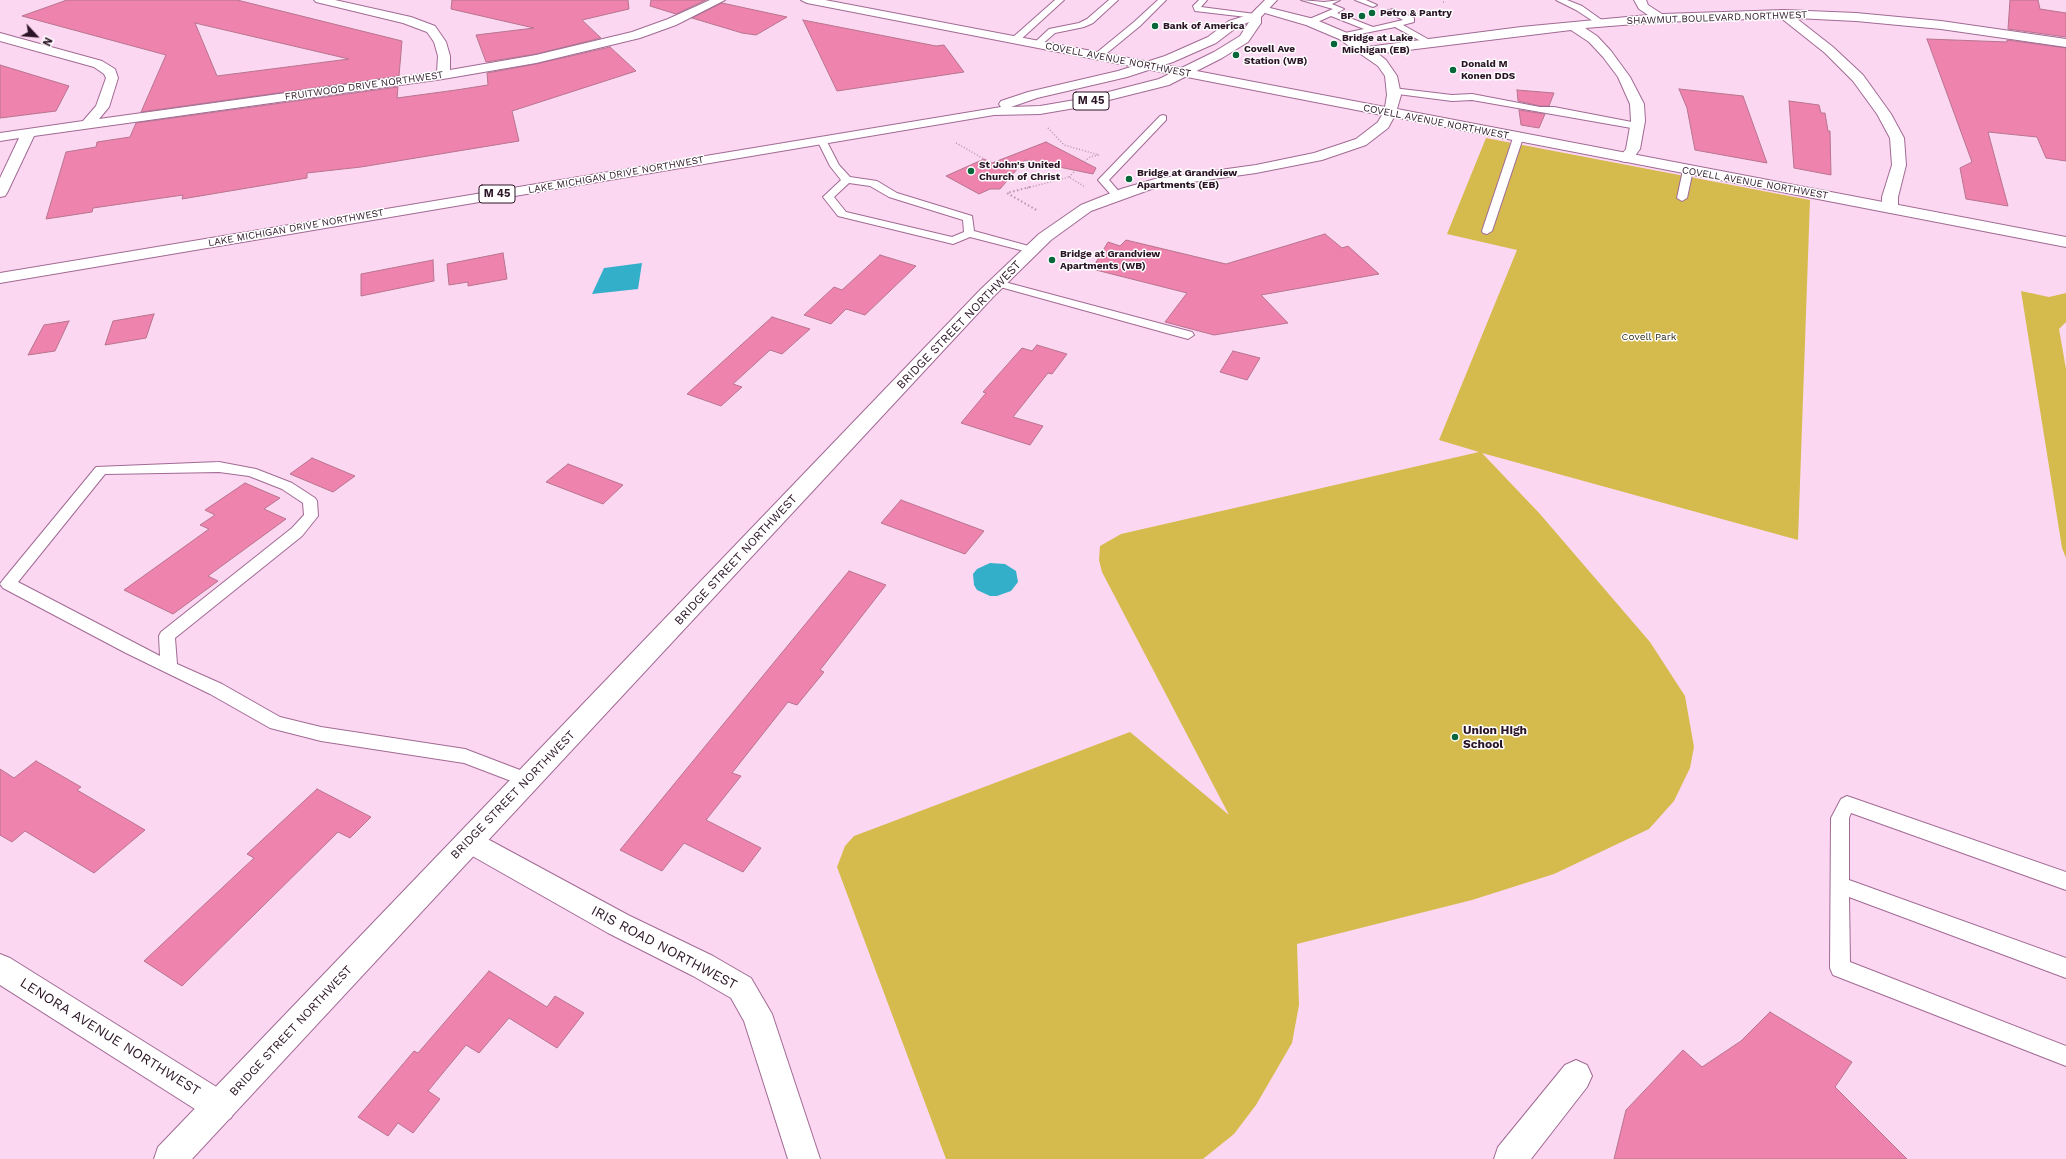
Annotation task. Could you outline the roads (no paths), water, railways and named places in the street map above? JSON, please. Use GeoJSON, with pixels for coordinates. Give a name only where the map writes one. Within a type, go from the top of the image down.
{"type":"FeatureCollection","features":[{"type":"Feature","properties":{"kind":"main road"},"geometry":{"type":"LineString","coordinates":[[320,0],[408,20],[430,29],[440,42],[444,56],[443,75]]}},
{"type":"Feature","properties":{"kind":"main road","name":"FRUITWOOD DRIVE NORTHWEST"},"geometry":{"type":"LineString","coordinates":[[0,137],[443,75],[536,59],[636,35],[672,22],[719,0]]}},
{"type":"Feature","properties":{"kind":"main road","name":"COVELL AVENUE NORTHWEST"},"geometry":{"type":"LineString","coordinates":[[807,0],[1518,138],[2066,242]]}},
{"type":"Feature","properties":{"kind":"main road","name":"LAKE MICHIGAN DRIVE NORTHWEST"},"geometry":{"type":"LineString","coordinates":[[0,278],[994,111],[1040,110],[1081,103],[1152,85],[1183,73],[1227,51],[1244,39],[1255,23],[1259,13],[1271,0]]}},
{"type":"Feature","properties":{"kind":"main road"},"geometry":{"type":"LineString","coordinates":[[1640,0],[1644,7],[1660,18]]}},
{"type":"Feature","properties":{"kind":"main road"},"geometry":{"type":"LineString","coordinates":[[1259,13],[1310,22],[1343,36],[1367,51],[1382,63],[1391,76],[1393,103],[1390,113]]}},
{"type":"Feature","properties":{"kind":"main road","name":"LAKE MICHIGAN DRIVE NORTHWEST"},"geometry":{"type":"LineString","coordinates":[[994,111],[1015,100],[1083,84],[1149,66],[1202,45],[1220,35],[1233,24],[1259,13]]}},
{"type":"Feature","properties":{"kind":"main road"},"geometry":{"type":"LineString","coordinates":[[1784,14],[1829,50],[1853,74],[1873,96],[1884,114],[1897,138],[1900,165],[1890,197],[1890,208]]}},
{"type":"Feature","properties":{"kind":"main road","name":"SHAWMUT BOULEVARD NORTHWEST"},"geometry":{"type":"LineString","coordinates":[[1367,51],[1521,31],[1602,23],[1660,18],[1784,14],[1856,17],[1934,24],[2000,32],[2066,43]]}},
{"type":"Feature","properties":{"kind":"main road"},"geometry":{"type":"LineString","coordinates":[[1574,26],[1593,39],[1624,77],[1637,104],[1637,126],[1633,149],[1626,158]]}},
{"type":"Feature","properties":{"kind":"main road"},"geometry":{"type":"LineString","coordinates":[[0,37],[98,64],[110,72],[112,78],[102,107],[88,124]]}},
{"type":"Feature","properties":{"kind":"main road","name":"BRIDGE STREET NORTHWEST"},"geometry":{"type":"LineString","coordinates":[[170,1159],[997,283],[1045,237],[1086,208],[1117,195],[1155,183],[1256,169],[1332,153],[1361,142],[1373,134],[1383,125],[1390,113]]}},
{"type":"Feature","properties":{"kind":"main road"},"geometry":{"type":"LineString","coordinates":[[0,193],[29,133]]}},
{"type":"Feature","properties":{"kind":"main road","name":"IRIS ROAD NORTHWEST"},"geometry":{"type":"LineString","coordinates":[[469,842],[618,924],[703,966],[741,988],[757,1014],[804,1159]]}},
{"type":"Feature","properties":{"kind":"main road","name":"LENORA AVENUE NORTHWEST"},"geometry":{"type":"LineString","coordinates":[[0,968],[220,1107]]}},
{"type":"Feature","properties":{"kind":"main road"},"geometry":{"type":"LineString","coordinates":[[1510,1159],[1576,1076]]}},
{"type":"Feature","properties":{"kind":"lane"},"geometry":{"type":"LineString","coordinates":[[1015,40],[1060,0]]}},
{"type":"Feature","properties":{"kind":"lane"},"geometry":{"type":"LineString","coordinates":[[1037,44],[1052,31],[1081,25],[1090,21],[1114,0]]}},
{"type":"Feature","properties":{"kind":"lane"},"geometry":{"type":"LineString","coordinates":[[1098,56],[1137,24],[1162,0]]}},
{"type":"Feature","properties":{"kind":"lane"},"geometry":{"type":"LineString","coordinates":[[1203,0],[1196,6],[1198,9],[1259,13]]}},
{"type":"Feature","properties":{"kind":"lane"},"geometry":{"type":"LineString","coordinates":[[1305,0],[1324,4],[1351,13]]}},
{"type":"Feature","properties":{"kind":"lane"},"geometry":{"type":"LineString","coordinates":[[1324,4],[1336,0]]}},
{"type":"Feature","properties":{"kind":"lane"},"geometry":{"type":"LineString","coordinates":[[1359,0],[1377,2]]}},
{"type":"Feature","properties":{"kind":"lane"},"geometry":{"type":"LineString","coordinates":[[1560,0],[1580,8],[1602,23]]}},
{"type":"Feature","properties":{"kind":"lane"},"geometry":{"type":"LineString","coordinates":[[1330,13],[1369,24],[1384,26],[1411,20],[1394,9]]}},
{"type":"Feature","properties":{"kind":"lane"},"geometry":{"type":"LineString","coordinates":[[1310,22],[1340,10]]}},
{"type":"Feature","properties":{"kind":"lane"},"geometry":{"type":"LineString","coordinates":[[1343,36],[1369,24]]}},
{"type":"Feature","properties":{"kind":"lane"},"geometry":{"type":"LineString","coordinates":[[1396,24],[1431,43]]}},
{"type":"Feature","properties":{"kind":"lane"},"geometry":{"type":"LineString","coordinates":[[1393,91],[1452,98],[1472,97],[1540,110],[1562,111],[1637,126]]}},
{"type":"Feature","properties":{"kind":"lane"},"geometry":{"type":"LineString","coordinates":[[1117,195],[1103,180],[1163,118]]}},
{"type":"Feature","properties":{"kind":"lane"},"geometry":{"type":"LineString","coordinates":[[1486,231],[1518,138]]}},
{"type":"Feature","properties":{"kind":"lane"},"geometry":{"type":"LineString","coordinates":[[822,140],[835,166],[847,180],[873,183],[893,195],[968,218],[969,233]]}},
{"type":"Feature","properties":{"kind":"lane"},"geometry":{"type":"LineString","coordinates":[[1682,198],[1688,170]]}},
{"type":"Feature","properties":{"kind":"lane"},"geometry":{"type":"LineString","coordinates":[[847,180],[828,197],[842,214],[953,241],[969,233],[1032,250]]}},
{"type":"Feature","properties":{"kind":"lane"},"geometry":{"type":"LineString","coordinates":[[997,283],[1188,335]]}},
{"type":"Feature","properties":{"kind":"lane"},"geometry":{"type":"LineString","coordinates":[[169,667],[167,636],[297,532],[311,516],[310,501],[286,486],[251,472],[219,467],[101,470],[8,584],[169,667],[216,689],[276,723],[321,734],[465,756],[527,780]]}},
{"type":"Feature","properties":{"kind":"lane"},"geometry":{"type":"LineString","coordinates":[[2066,881],[1848,804],[1840,818],[1840,968],[2066,1056]]}},
{"type":"Feature","properties":{"kind":"lane"},"geometry":{"type":"LineString","coordinates":[[1840,885],[2066,968]]}},
{"type":"Feature","properties":{"kind":"water"},"geometry":{"type":"Polygon","coordinates":[[[642,263],[638,289],[592,294],[604,268],[642,263]]]}},
{"type":"Feature","properties":{"kind":"water"},"geometry":{"type":"Polygon","coordinates":[[[990,563],[1005,564],[1016,571],[1018,582],[1011,591],[997,596],[990,596],[977,590],[974,585],[973,574],[977,569],[990,563]]]}},
{"type":"Feature","properties":{"kind":"place","name":"Petro & Pantry"},"geometry":{"type":"Point","coordinates":[1372,13]}},
{"type":"Feature","properties":{"kind":"place","name":"BP"},"geometry":{"type":"Point","coordinates":[1362,16]}},
{"type":"Feature","properties":{"kind":"place","name":"Bank of America"},"geometry":{"type":"Point","coordinates":[1155,26]}},
{"type":"Feature","properties":{"kind":"place","name":"Bridge at Lake Michigan (EB)"},"geometry":{"type":"Point","coordinates":[1334,44]}},
{"type":"Feature","properties":{"kind":"place","name":"Covell Ave Station (WB)"},"geometry":{"type":"Point","coordinates":[1236,55]}},
{"type":"Feature","properties":{"kind":"place","name":"Donald M Konen DDS"},"geometry":{"type":"Point","coordinates":[1453,70]}},
{"type":"Feature","properties":{"kind":"place","name":"St John's United Church of Christ"},"geometry":{"type":"Point","coordinates":[971,171]}},
{"type":"Feature","properties":{"kind":"place","name":"Bridge at Grandview Apartments (EB)"},"geometry":{"type":"Point","coordinates":[1129,179]}},
{"type":"Feature","properties":{"kind":"place","name":"Bridge at Grandview Apartments (WB)"},"geometry":{"type":"Point","coordinates":[1052,260]}},
{"type":"Feature","properties":{"kind":"place","name":"Union High School"},"geometry":{"type":"Point","coordinates":[1455,737]}},
{"type":"Feature","properties":{"kind":"park label","name":"Covell Park"},"geometry":{"type":"Point","coordinates":[1649,337]}}]}
